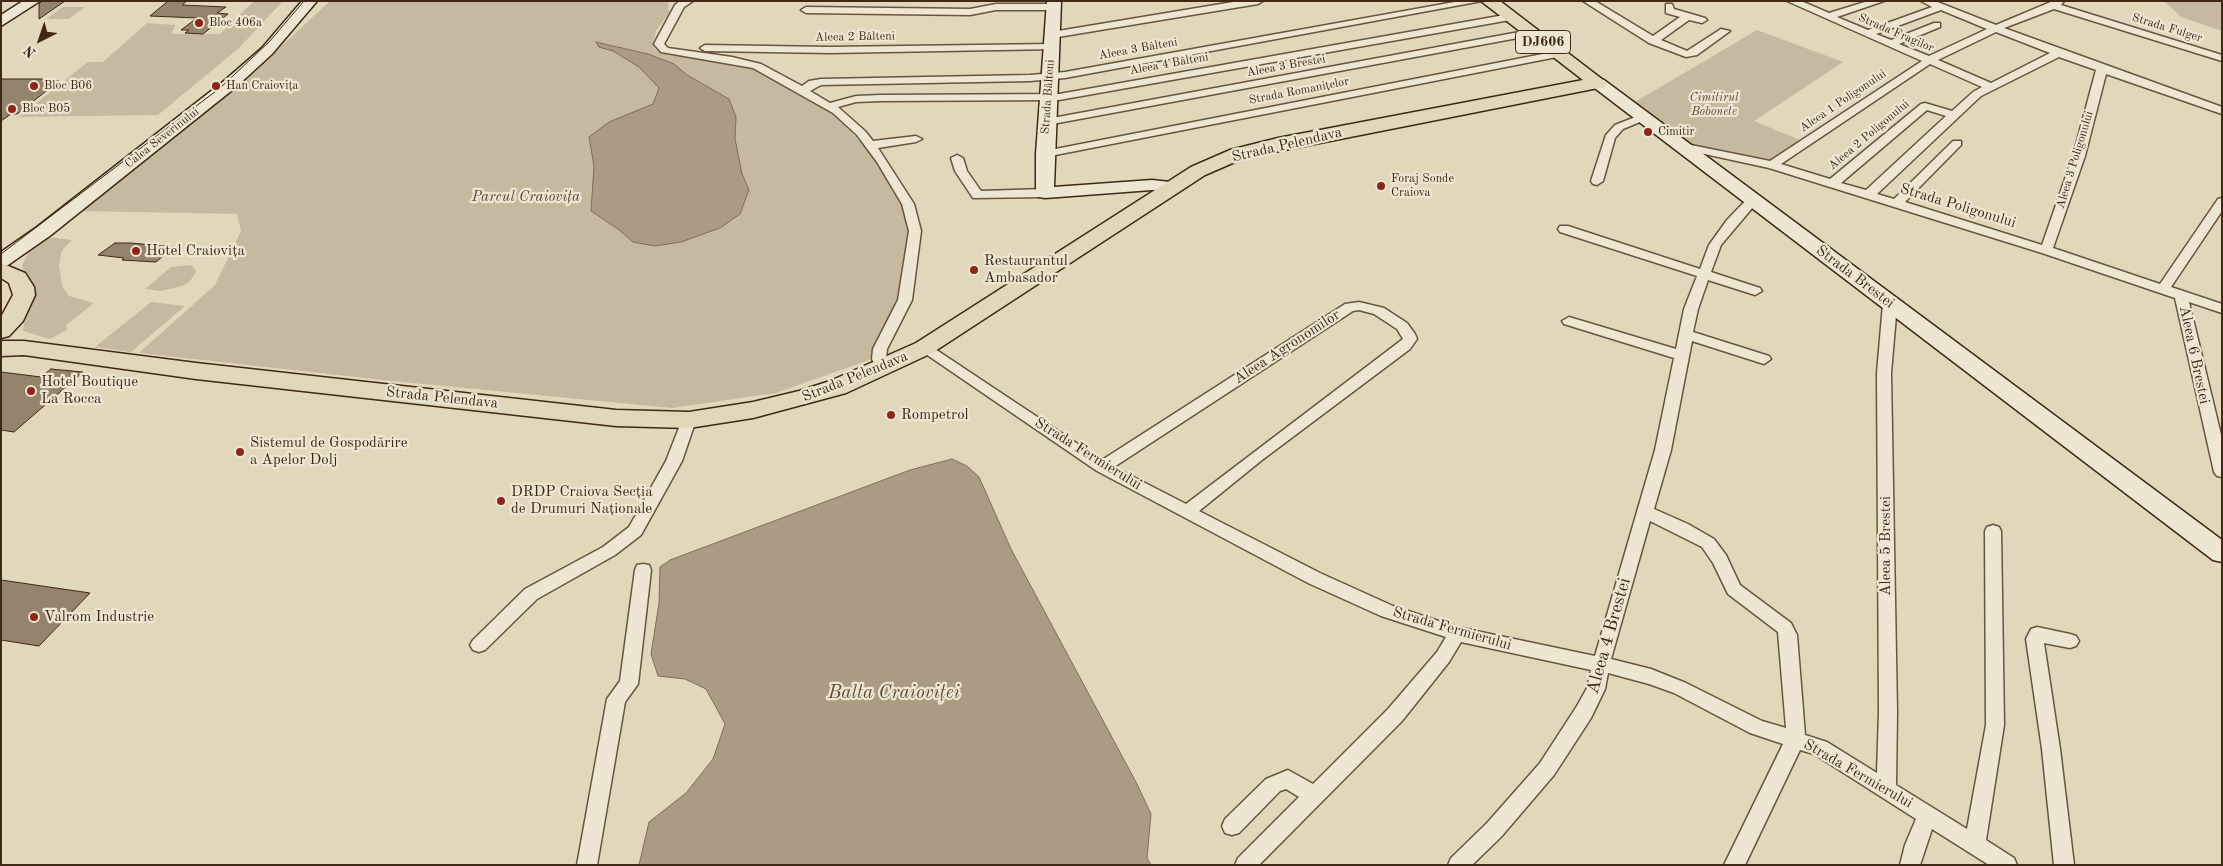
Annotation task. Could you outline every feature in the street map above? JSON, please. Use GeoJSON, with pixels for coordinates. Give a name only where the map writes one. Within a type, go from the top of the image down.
{"type":"FeatureCollection","features":[{"type":"Feature","properties":{"kind":"main road"},"geometry":{"type":"LineString","coordinates":[[1,12],[18,1]]}},
{"type":"Feature","properties":{"kind":"main road"},"geometry":{"type":"LineString","coordinates":[[1,22],[33,1]]}},
{"type":"Feature","properties":{"kind":"main road","name":"Calea Severinului"},"geometry":{"type":"LineString","coordinates":[[1,243],[203,90],[260,40],[294,1]]}},
{"type":"Feature","properties":{"kind":"main road","name":"Calea Severinului"},"geometry":{"type":"LineString","coordinates":[[1,261],[44,231],[230,84],[267,51],[310,1]]}},
{"type":"Feature","properties":{"kind":"main road","name":"Strada Brestei"},"geometry":{"type":"LineString","coordinates":[[1488,1],[2222,553]]}},
{"type":"Feature","properties":{"kind":"main road","name":"Strada Bâlteni"},"geometry":{"type":"LineString","coordinates":[[1045,193],[1044,154],[1053,4]]}},
{"type":"Feature","properties":{"kind":"main road","name":"Strada Pelendava"},"geometry":{"type":"LineString","coordinates":[[1,349],[24,348],[196,371],[616,418],[689,420],[753,410],[803,398],[884,368],[924,348],[1198,171],[1237,154],[1278,144],[1598,83]]}},
{"type":"Feature","properties":{"kind":"main road"},"geometry":{"type":"LineString","coordinates":[[1045,193],[1152,185],[1173,187]]}},
{"type":"Feature","properties":{"kind":"main road"},"geometry":{"type":"LineString","coordinates":[[1,269],[17,278],[23,286],[21,306],[8,324],[14,328],[17,340],[24,348]]}},
{"type":"Feature","properties":{"kind":"street","name":"Aleea 2 Bâlteni"},"geometry":{"type":"LineString","coordinates":[[659,44],[790,51],[1052,41],[1258,1]]}},
{"type":"Feature","properties":{"kind":"street","name":"Aleea 3 Bâlteni"},"geometry":{"type":"LineString","coordinates":[[804,90],[813,82],[1049,76],[1477,1]]}},
{"type":"Feature","properties":{"kind":"street"},"geometry":{"type":"LineString","coordinates":[[1588,1],[1653,41],[1689,54],[1725,31]]}},
{"type":"Feature","properties":{"kind":"street","name":"Strada Fragilor"},"geometry":{"type":"LineString","coordinates":[[1792,1],[1992,87]]}},
{"type":"Feature","properties":{"kind":"street"},"geometry":{"type":"LineString","coordinates":[[1827,17],[1879,1]]}},
{"type":"Feature","properties":{"kind":"street"},"geometry":{"type":"LineString","coordinates":[[1926,1],[1994,30],[2222,111]]}},
{"type":"Feature","properties":{"kind":"street"},"geometry":{"type":"LineString","coordinates":[[681,2],[659,44],[665,50],[757,66],[804,90],[830,106],[871,145],[908,204],[915,231],[905,300],[880,350],[879,360],[884,368]]}},
{"type":"Feature","properties":{"kind":"street"},"geometry":{"type":"LineString","coordinates":[[806,10],[860,6],[970,12],[996,7],[1053,4]]}},
{"type":"Feature","properties":{"kind":"street","name":"Aleea 1 Poligonului"},"geometry":{"type":"LineString","coordinates":[[1772,165],[1930,60],[1994,30],[2057,4]]}},
{"type":"Feature","properties":{"kind":"street","name":"Strada Fulger"},"geometry":{"type":"LineString","coordinates":[[2057,4],[2222,58]]}},
{"type":"Feature","properties":{"kind":"street"},"geometry":{"type":"LineString","coordinates":[[1669,6],[1669,11],[1702,20]]}},
{"type":"Feature","properties":{"kind":"street"},"geometry":{"type":"LineString","coordinates":[[1866,34],[1940,7]]}},
{"type":"Feature","properties":{"kind":"street"},"geometry":{"type":"LineString","coordinates":[[1653,41],[1688,16]]}},
{"type":"Feature","properties":{"kind":"street","name":"Aleea 4 Bâlteni"},"geometry":{"type":"LineString","coordinates":[[830,106],[856,100],[881,98],[1059,97],[1510,17]]}},
{"type":"Feature","properties":{"kind":"street"},"geometry":{"type":"LineString","coordinates":[[1890,44],[1937,26]]}},
{"type":"Feature","properties":{"kind":"street","name":"Aleea 3 Brestei"},"geometry":{"type":"LineString","coordinates":[[1047,122],[1530,33]]}},
{"type":"Feature","properties":{"kind":"street"},"geometry":{"type":"LineString","coordinates":[[1868,195],[1976,94],[2058,53]]}},
{"type":"Feature","properties":{"kind":"street","name":"Strada Romanițelor"},"geometry":{"type":"LineString","coordinates":[[1044,154],[1558,54]]}},
{"type":"Feature","properties":{"kind":"street","name":"Aleea 3 Poligonului"},"geometry":{"type":"LineString","coordinates":[[2046,250],[2079,156],[2102,69]]}},
{"type":"Feature","properties":{"kind":"street","name":"Aleea 2 Poligonului"},"geometry":{"type":"LineString","coordinates":[[1832,184],[1925,106],[1952,115]]}},
{"type":"Feature","properties":{"kind":"street"},"geometry":{"type":"LineString","coordinates":[[1598,181],[1610,137],[1619,127],[1643,117]]}},
{"type":"Feature","properties":{"kind":"street"},"geometry":{"type":"LineString","coordinates":[[871,145],[916,139]]}},
{"type":"Feature","properties":{"kind":"street"},"geometry":{"type":"LineString","coordinates":[[1896,204],[1957,144]]}},
{"type":"Feature","properties":{"kind":"street","name":"Strada Poligonului"},"geometry":{"type":"LineString","coordinates":[[1681,146],[1772,165],[2046,250],[2222,309]]}},
{"type":"Feature","properties":{"kind":"street"},"geometry":{"type":"LineString","coordinates":[[957,158],[961,171],[977,195],[1045,193]]}},
{"type":"Feature","properties":{"kind":"street","name":"Aleea 4 Brestei"},"geometry":{"type":"LineString","coordinates":[[1458,865],[1494,830],[1547,769],[1584,712],[1596,688],[1601,664],[1664,450],[1685,334],[1703,274],[1715,245],[1730,223],[1753,200]]}},
{"type":"Feature","properties":{"kind":"street"},"geometry":{"type":"LineString","coordinates":[[2163,289],[2222,202]]}},
{"type":"Feature","properties":{"kind":"street"},"geometry":{"type":"LineString","coordinates":[[1564,229],[1755,291]]}},
{"type":"Feature","properties":{"kind":"street","name":"Aleea 6 Brestei"},"geometry":{"type":"LineString","coordinates":[[2182,296],[2205,408],[2222,472]]}},
{"type":"Feature","properties":{"kind":"street","name":"Aleea 5 Brestei"},"geometry":{"type":"LineString","coordinates":[[1886,788],[1888,712],[1884,374],[1890,304]]}},
{"type":"Feature","properties":{"kind":"street","name":"Aleea Agronomilor"},"geometry":{"type":"LineString","coordinates":[[1102,467],[1350,307],[1359,306],[1379,310],[1402,326],[1410,339],[1405,346],[1257,456],[1187,512]]}},
{"type":"Feature","properties":{"kind":"street"},"geometry":{"type":"LineString","coordinates":[[1569,321],[1681,355]]}},
{"type":"Feature","properties":{"kind":"street"},"geometry":{"type":"LineString","coordinates":[[1685,334],[1764,359]]}},
{"type":"Feature","properties":{"kind":"street","name":"Strada Fermierului"},"geometry":{"type":"LineString","coordinates":[[924,348],[1102,467],[1314,578],[1379,607],[1456,634],[1558,657],[1601,664],[1652,677],[1680,688],[1757,727],[1783,736],[1796,738],[1820,748],[2007,865]]}},
{"type":"Feature","properties":{"kind":"street"},"geometry":{"type":"LineString","coordinates":[[2205,408],[2222,412]]}},
{"type":"Feature","properties":{"kind":"street"},"geometry":{"type":"LineString","coordinates":[[479,645],[532,594],[609,551],[635,531],[674,461],[689,420]]}},
{"type":"Feature","properties":{"kind":"street"},"geometry":{"type":"LineString","coordinates":[[1645,512],[1682,528],[1708,543],[1720,560],[1734,589],[1785,628],[1788,635],[1796,738],[1734,865]]}},
{"type":"Feature","properties":{"kind":"street"},"geometry":{"type":"LineString","coordinates":[[1974,844],[1985,795],[1995,726],[1993,531]]}},
{"type":"Feature","properties":{"kind":"street"},"geometry":{"type":"LineString","coordinates":[[587,865],[616,699],[629,684],[643,570]]}},
{"type":"Feature","properties":{"kind":"street"},"geometry":{"type":"LineString","coordinates":[[1245,865],[1402,707],[1443,657],[1456,634]]}},
{"type":"Feature","properties":{"kind":"street"},"geometry":{"type":"LineString","coordinates":[[2064,865],[2051,749],[2035,639],[2037,634],[2070,641]]}},
{"type":"Feature","properties":{"kind":"street"},"geometry":{"type":"LineString","coordinates":[[1232,826],[1273,785],[1288,779],[1314,796]]}},
{"type":"Feature","properties":{"kind":"street"},"geometry":{"type":"LineString","coordinates":[[1910,865],[1915,845],[1928,814]]}},
{"type":"Feature","properties":{"kind":"green space"},"geometry":{"type":"Polygon","coordinates":[[[254,1],[283,1],[239,48],[158,115],[19,117],[88,62],[103,62],[147,23],[175,25],[172,34],[220,34],[254,1]]]}},
{"type":"Feature","properties":{"kind":"green space","name":"Parcul Craiovița"},"geometry":{"type":"Polygon","coordinates":[[[330,1],[668,1],[669,13],[656,31],[653,44],[656,50],[753,68],[837,116],[878,162],[903,205],[910,231],[899,302],[869,360],[776,393],[672,408],[392,381],[139,353],[215,285],[241,231],[237,214],[78,211],[265,61],[330,1]]]}},
{"type":"Feature","properties":{"kind":"green space"},"geometry":{"type":"Polygon","coordinates":[[[2164,1],[2222,1],[2222,31],[2181,17],[2164,1]]]}},
{"type":"Feature","properties":{"kind":"green space"},"geometry":{"type":"Polygon","coordinates":[[[63,7],[85,7],[69,19],[46,19],[63,7]]]}},
{"type":"Feature","properties":{"kind":"green space","name":"Cimitirul Bobonete"},"geometry":{"type":"Polygon","coordinates":[[[1757,30],[1843,62],[1754,121],[1800,140],[1768,162],[1691,144],[1635,102],[1757,30]]]}},
{"type":"Feature","properties":{"kind":"green space"},"geometry":{"type":"Polygon","coordinates":[[[47,237],[72,240],[62,250],[59,265],[62,286],[69,296],[94,303],[66,325],[67,330],[50,339],[23,331],[32,305],[32,292],[22,266],[29,251],[47,237]]]}},
{"type":"Feature","properties":{"kind":"green space"},"geometry":{"type":"Polygon","coordinates":[[[191,265],[196,270],[195,274],[190,281],[182,286],[161,291],[145,289],[171,267],[191,265]]]}},
{"type":"Feature","properties":{"kind":"green space"},"geometry":{"type":"Polygon","coordinates":[[[151,302],[185,306],[131,352],[95,347],[151,302]]]}},
{"type":"Feature","properties":{"kind":"water"},"geometry":{"type":"Polygon","coordinates":[[[596,42],[648,54],[674,64],[687,75],[729,99],[736,117],[735,139],[742,174],[749,190],[740,214],[720,228],[681,242],[655,246],[633,242],[618,229],[591,211],[594,166],[589,137],[609,122],[653,104],[659,88],[639,67],[613,51],[599,47],[596,42]]]}},
{"type":"Feature","properties":{"kind":"water","name":"Balta Craioviței"},"geometry":{"type":"Polygon","coordinates":[[[952,459],[967,466],[979,477],[1011,549],[1137,784],[1151,814],[1147,858],[1151,865],[639,865],[649,822],[686,793],[713,759],[725,724],[706,689],[685,679],[658,676],[651,654],[659,603],[660,567],[670,560],[910,470],[952,459]]]}},
{"type":"Feature","properties":{"kind":"building"},"geometry":{"type":"Polygon","coordinates":[[[42,1],[65,1],[39,19],[39,4],[42,1]]]}},
{"type":"Feature","properties":{"kind":"building"},"geometry":{"type":"Polygon","coordinates":[[[168,1],[187,1],[182,5],[226,7],[217,13],[228,14],[203,34],[185,33],[189,30],[181,30],[197,18],[150,16],[168,1]]]}},
{"type":"Feature","properties":{"kind":"building"},"geometry":{"type":"Polygon","coordinates":[[[1,79],[47,79],[45,80],[59,81],[17,114],[11,114],[1,121],[1,79]]]}},
{"type":"Feature","properties":{"kind":"building","name":"Hotel Craiovița"},"geometry":{"type":"Polygon","coordinates":[[[115,243],[174,247],[156,262],[122,260],[124,258],[98,255],[115,243]]]}},
{"type":"Feature","properties":{"kind":"building","name":"Hotel Boutique La Rocca"},"geometry":{"type":"Polygon","coordinates":[[[51,369],[83,372],[14,432],[1,430],[1,372],[41,377],[51,369]]]}},
{"type":"Feature","properties":{"kind":"building","name":"Valrom Industrie"},"geometry":{"type":"Polygon","coordinates":[[[1,580],[90,593],[39,646],[1,640],[1,580]]]}},
{"type":"Feature","properties":{"kind":"tram line"},"geometry":{"type":"LineString","coordinates":[[1,254],[220,88],[269,42],[304,1]]}},
{"type":"Feature","properties":{"kind":"place","name":"Bloc 406a"},"geometry":{"type":"Point","coordinates":[199,23]}},
{"type":"Feature","properties":{"kind":"place","name":"Bloc B06"},"geometry":{"type":"Point","coordinates":[34,86]}},
{"type":"Feature","properties":{"kind":"place","name":"Han Craiovița"},"geometry":{"type":"Point","coordinates":[216,86]}},
{"type":"Feature","properties":{"kind":"place","name":"Bloc B05"},"geometry":{"type":"Point","coordinates":[12,109]}},
{"type":"Feature","properties":{"kind":"place","name":"Cimitir"},"geometry":{"type":"Point","coordinates":[1648,132]}},
{"type":"Feature","properties":{"kind":"place","name":"Foraj Sonde Craiova"},"geometry":{"type":"Point","coordinates":[1381,186]}},
{"type":"Feature","properties":{"kind":"place","name":"Hotel Craiovița"},"geometry":{"type":"Point","coordinates":[136,251]}},
{"type":"Feature","properties":{"kind":"place","name":"Restaurantul Ambasador"},"geometry":{"type":"Point","coordinates":[974,270]}},
{"type":"Feature","properties":{"kind":"place","name":"Hotel Boutique La Rocca"},"geometry":{"type":"Point","coordinates":[31,391]}},
{"type":"Feature","properties":{"kind":"place","name":"Rompetrol"},"geometry":{"type":"Point","coordinates":[891,415]}},
{"type":"Feature","properties":{"kind":"place","name":"Sistemul de Gospodărire a Apelor Dolj"},"geometry":{"type":"Point","coordinates":[240,452]}},
{"type":"Feature","properties":{"kind":"place","name":"DRDP Craiova Secția de Drumuri Naționale"},"geometry":{"type":"Point","coordinates":[501,501]}},
{"type":"Feature","properties":{"kind":"place","name":"Valrom Industrie"},"geometry":{"type":"Point","coordinates":[34,617]}}]}
